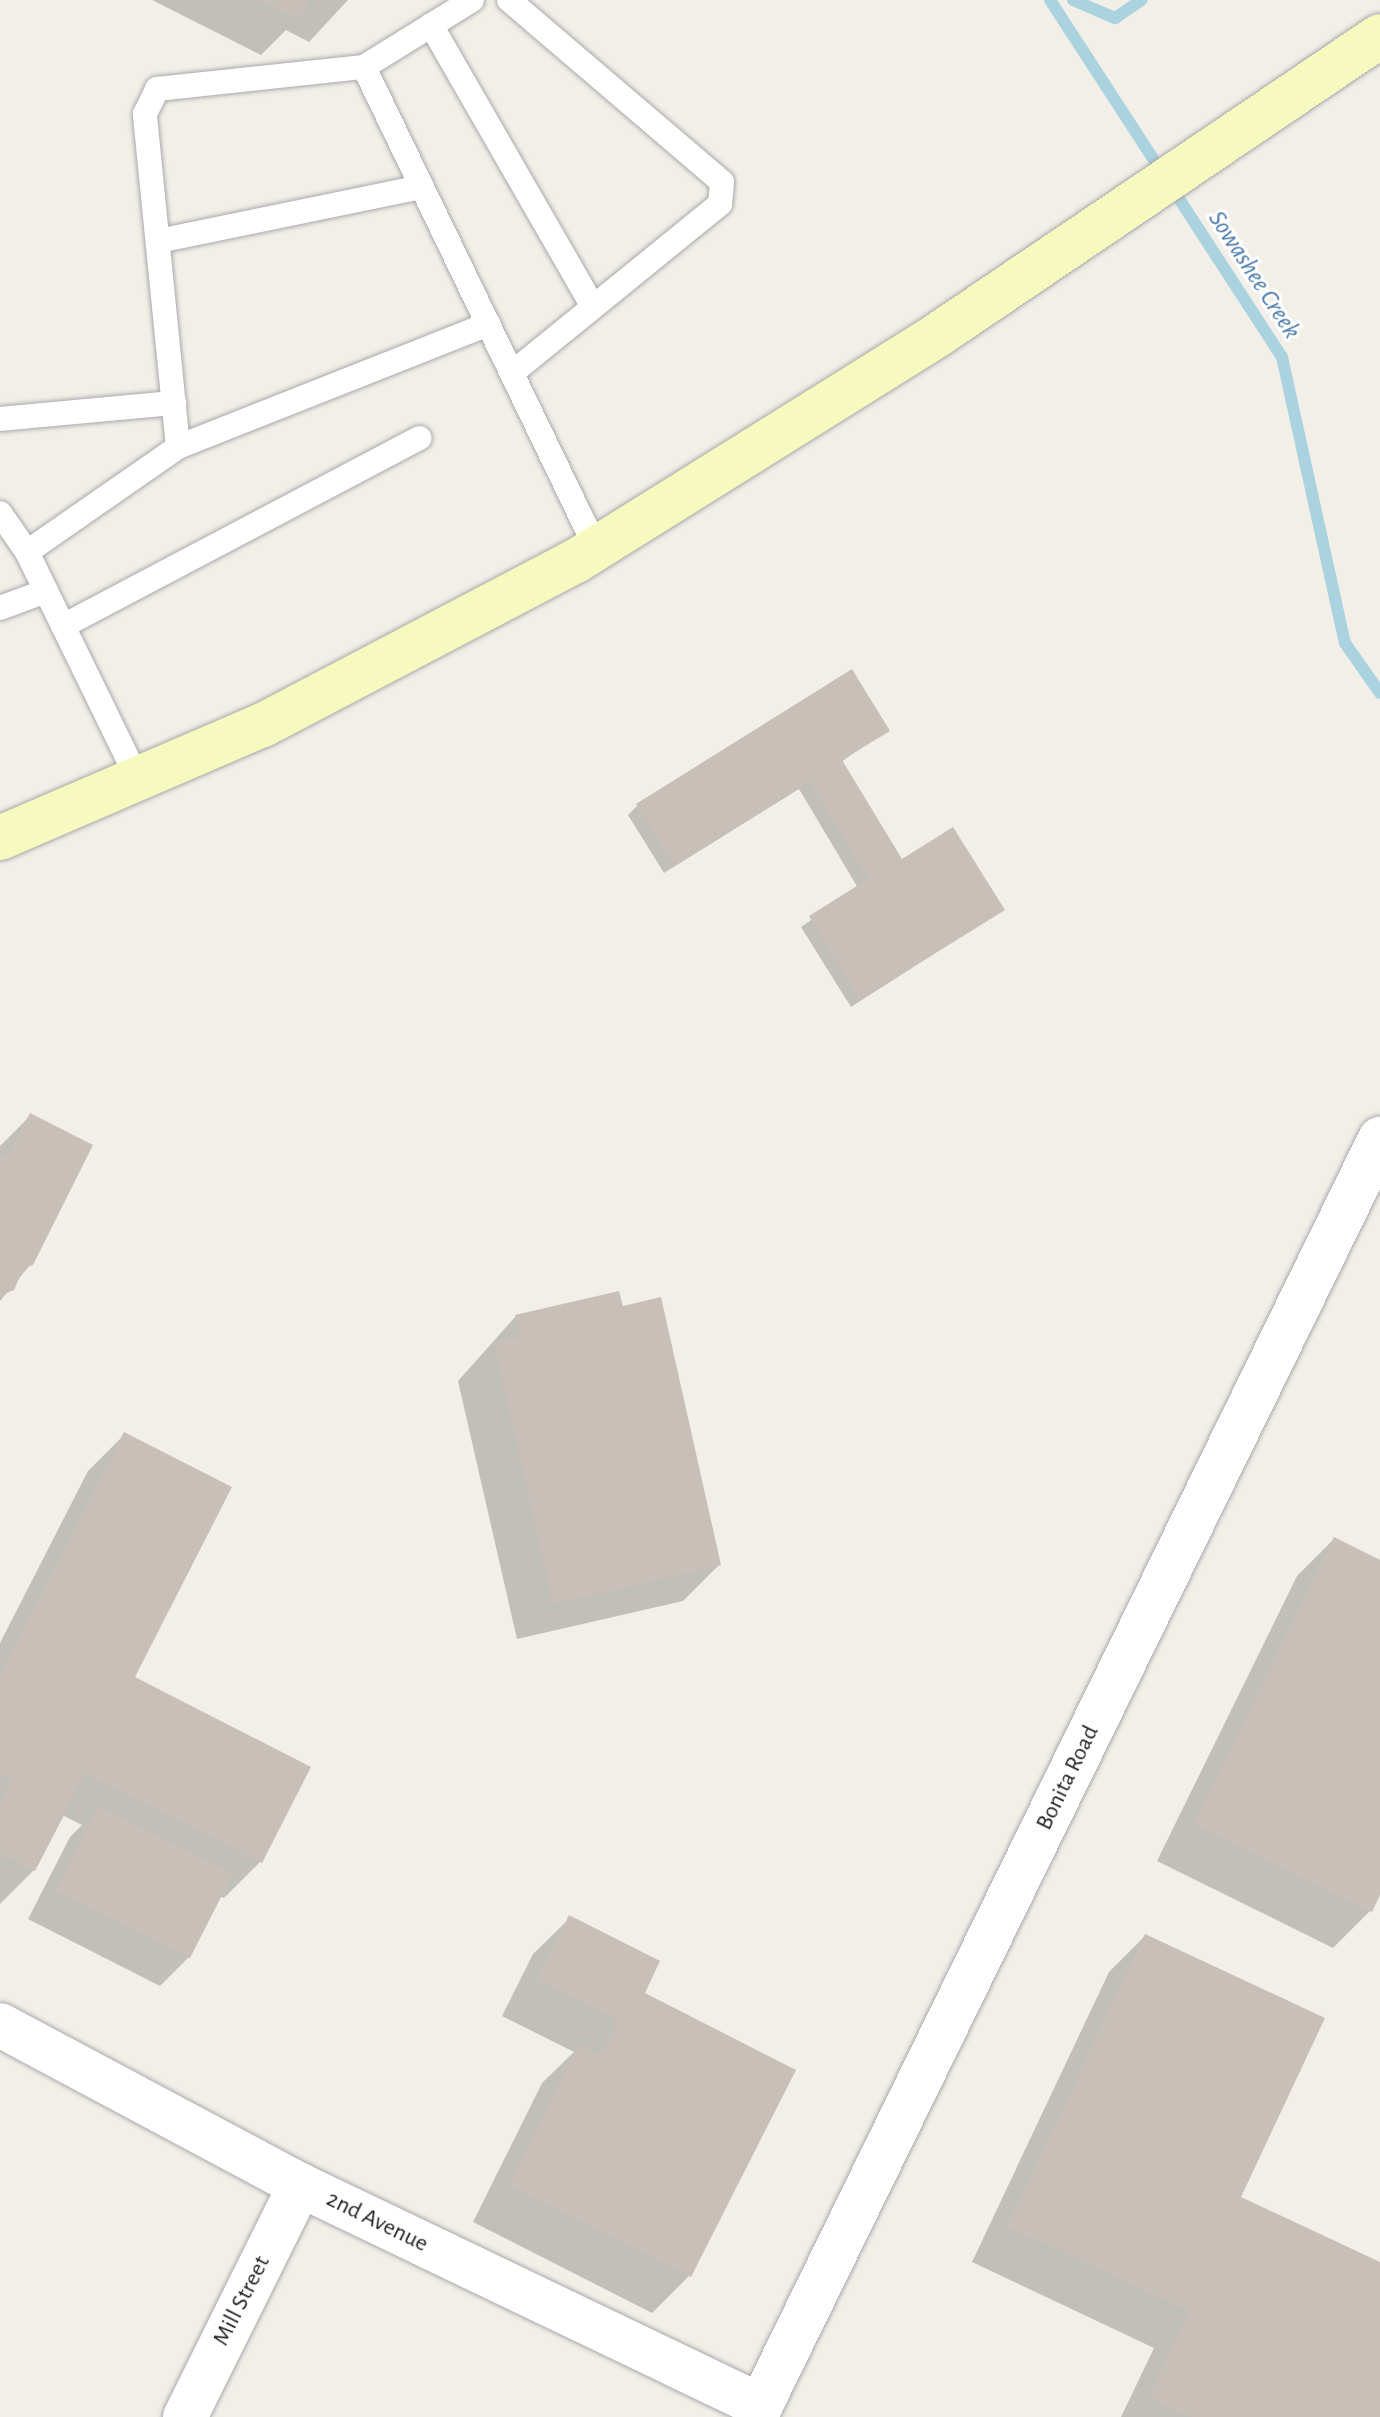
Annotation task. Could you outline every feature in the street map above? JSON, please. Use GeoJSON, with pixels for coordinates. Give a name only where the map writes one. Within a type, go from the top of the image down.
{"type":"FeatureCollection","features":[{"type":"Feature","properties":{"kind":"main road"},"geometry":{"type":"LineString","coordinates":[[0,838],[138,780],[362,677],[596,548],[939,334],[1380,36]]}},
{"type":"Feature","properties":{"kind":"street","name":"Bonita Road"},"geometry":{"type":"LineString","coordinates":[[758,2412],[1380,1139]]}},
{"type":"Feature","properties":{"kind":"street","name":"2nd Avenue"},"geometry":{"type":"LineString","coordinates":[[0,2025],[300,2185],[758,2412]]}},
{"type":"Feature","properties":{"kind":"street","name":"Mill Street"},"geometry":{"type":"LineString","coordinates":[[185,2417],[300,2185]]}},
{"type":"Feature","properties":{"kind":"lane"},"geometry":{"type":"LineString","coordinates":[[178,447],[145,114],[157,89],[364,67],[472,0]]}},
{"type":"Feature","properties":{"kind":"lane"},"geometry":{"type":"LineString","coordinates":[[509,0],[722,182],[720,204],[512,373]]}},
{"type":"Feature","properties":{"kind":"lane"},"geometry":{"type":"LineString","coordinates":[[431,25],[593,307]]}},
{"type":"Feature","properties":{"kind":"lane"},"geometry":{"type":"LineString","coordinates":[[364,67],[596,548]]}},
{"type":"Feature","properties":{"kind":"lane"},"geometry":{"type":"LineString","coordinates":[[158,241],[422,187]]}},
{"type":"Feature","properties":{"kind":"lane"},"geometry":{"type":"LineString","coordinates":[[27,552],[178,447],[488,324]]}},
{"type":"Feature","properties":{"kind":"lane"},"geometry":{"type":"LineString","coordinates":[[0,419],[174,403]]}},
{"type":"Feature","properties":{"kind":"lane"},"geometry":{"type":"LineString","coordinates":[[63,626],[420,438]]}},
{"type":"Feature","properties":{"kind":"lane"},"geometry":{"type":"LineString","coordinates":[[0,513],[27,552],[138,780]]}},
{"type":"Feature","properties":{"kind":"lane"},"geometry":{"type":"LineString","coordinates":[[0,608],[46,591]]}},
{"type":"Feature","properties":{"kind":"building"},"geometry":{"type":"Polygon","coordinates":[[[261,0],[309,0],[299,19],[261,0]]]}},
{"type":"Feature","properties":{"kind":"building"},"geometry":{"type":"Polygon","coordinates":[[[852,669],[890,731],[842,760],[902,859],[953,827],[1005,910],[860,1000],[809,916],[868,879],[809,781],[674,866],[636,804],[852,669]]]}},
{"type":"Feature","properties":{"kind":"building"},"geometry":{"type":"Polygon","coordinates":[[[30,1113],[93,1145],[33,1265],[24,1268],[14,1290],[0,1296],[0,1157],[10,1153],[30,1113]]]}},
{"type":"Feature","properties":{"kind":"building"},"geometry":{"type":"Polygon","coordinates":[[[619,1291],[623,1306],[661,1297],[721,1565],[553,1604],[494,1343],[521,1337],[515,1315],[619,1291]]]}},
{"type":"Feature","properties":{"kind":"building"},"geometry":{"type":"Polygon","coordinates":[[[124,1432],[232,1487],[135,1677],[311,1767],[262,1863],[86,1773],[35,1871],[0,1853],[0,1804],[12,1780],[0,1774],[0,1675],[124,1432]]]}},
{"type":"Feature","properties":{"kind":"building"},"geometry":{"type":"Polygon","coordinates":[[[1334,1537],[1380,1560],[1380,1895],[1372,1912],[1193,1824],[1334,1537]]]}},
{"type":"Feature","properties":{"kind":"building"},"geometry":{"type":"Polygon","coordinates":[[[98,1806],[233,1875],[190,1958],[55,1890],[98,1806]]]}},
{"type":"Feature","properties":{"kind":"building"},"geometry":{"type":"Polygon","coordinates":[[[569,1915],[660,1961],[645,1993],[796,2070],[691,2277],[508,2185],[578,2044],[600,2055],[618,2020],[537,1979],[569,1915]]]}},
{"type":"Feature","properties":{"kind":"building"},"geometry":{"type":"Polygon","coordinates":[[[1145,1934],[1325,2018],[1241,2197],[1380,2262],[1380,2417],[1191,2417],[1149,2397],[1189,2311],[1007,2226],[1145,1934]]]}},
{"type":"Feature","properties":{"kind":"waterway","name":"Sowashee Creek"},"geometry":{"type":"LineString","coordinates":[[1050,0],[1282,357],[1345,643],[1380,693]]}},
{"type":"Feature","properties":{"kind":"waterway"},"geometry":{"type":"LineString","coordinates":[[1073,0],[1115,18],[1142,0]]}}]}
